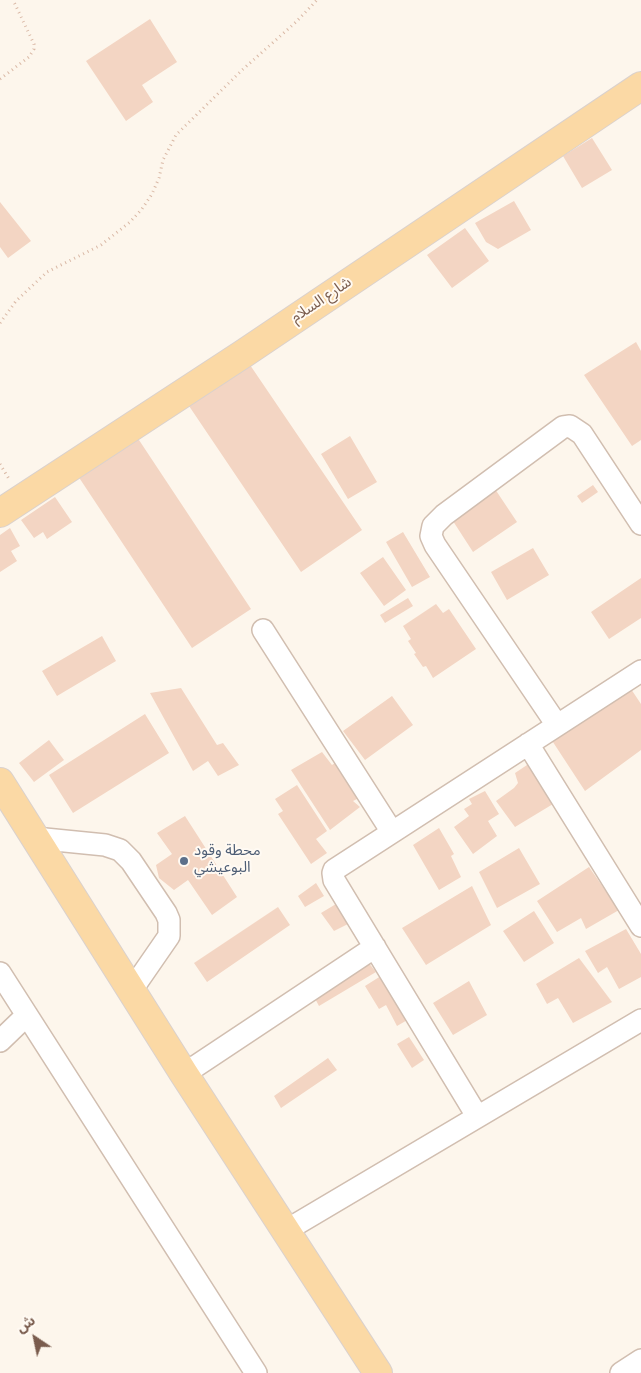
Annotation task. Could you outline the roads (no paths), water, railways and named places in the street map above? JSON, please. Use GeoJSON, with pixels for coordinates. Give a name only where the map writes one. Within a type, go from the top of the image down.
{"type":"FeatureCollection","features":[{"type":"Feature","properties":{"kind":"main road","name":"شارع السلام"},"geometry":{"type":"LineString","coordinates":[[0,513],[243,354],[641,86]]}},
{"type":"Feature","properties":{"kind":"main road"},"geometry":{"type":"LineString","coordinates":[[0,782],[184,1074],[378,1373]]}},
{"type":"Feature","properties":{"kind":"street"},"geometry":{"type":"LineString","coordinates":[[557,725],[435,545],[431,536],[432,526],[444,514],[562,428],[570,426],[582,434],[641,524]]}},
{"type":"Feature","properties":{"kind":"street"},"geometry":{"type":"LineString","coordinates":[[263,630],[392,832]]}},
{"type":"Feature","properties":{"kind":"street"},"geometry":{"type":"LineString","coordinates":[[477,1116],[334,880],[334,870],[641,671]]}},
{"type":"Feature","properties":{"kind":"street"},"geometry":{"type":"LineString","coordinates":[[528,744],[641,926]]}},
{"type":"Feature","properties":{"kind":"street"},"geometry":{"type":"LineString","coordinates":[[35,838],[105,845],[120,850],[131,861],[166,913],[169,920],[169,936],[131,991]]}},
{"type":"Feature","properties":{"kind":"street"},"geometry":{"type":"LineString","coordinates":[[184,1074],[374,947]]}},
{"type":"Feature","properties":{"kind":"street"},"geometry":{"type":"LineString","coordinates":[[0,974],[256,1373]]}},
{"type":"Feature","properties":{"kind":"street"},"geometry":{"type":"LineString","coordinates":[[0,1040],[27,1015]]}},
{"type":"Feature","properties":{"kind":"street"},"geometry":{"type":"LineString","coordinates":[[285,1231],[641,1020]]}},
{"type":"Feature","properties":{"kind":"street"},"geometry":{"type":"LineString","coordinates":[[621,1373],[641,1360]]}},
{"type":"Feature","properties":{"kind":"place","name":"محطة وقود البوعيشي"},"geometry":{"type":"Point","coordinates":[184,861]}}]}
